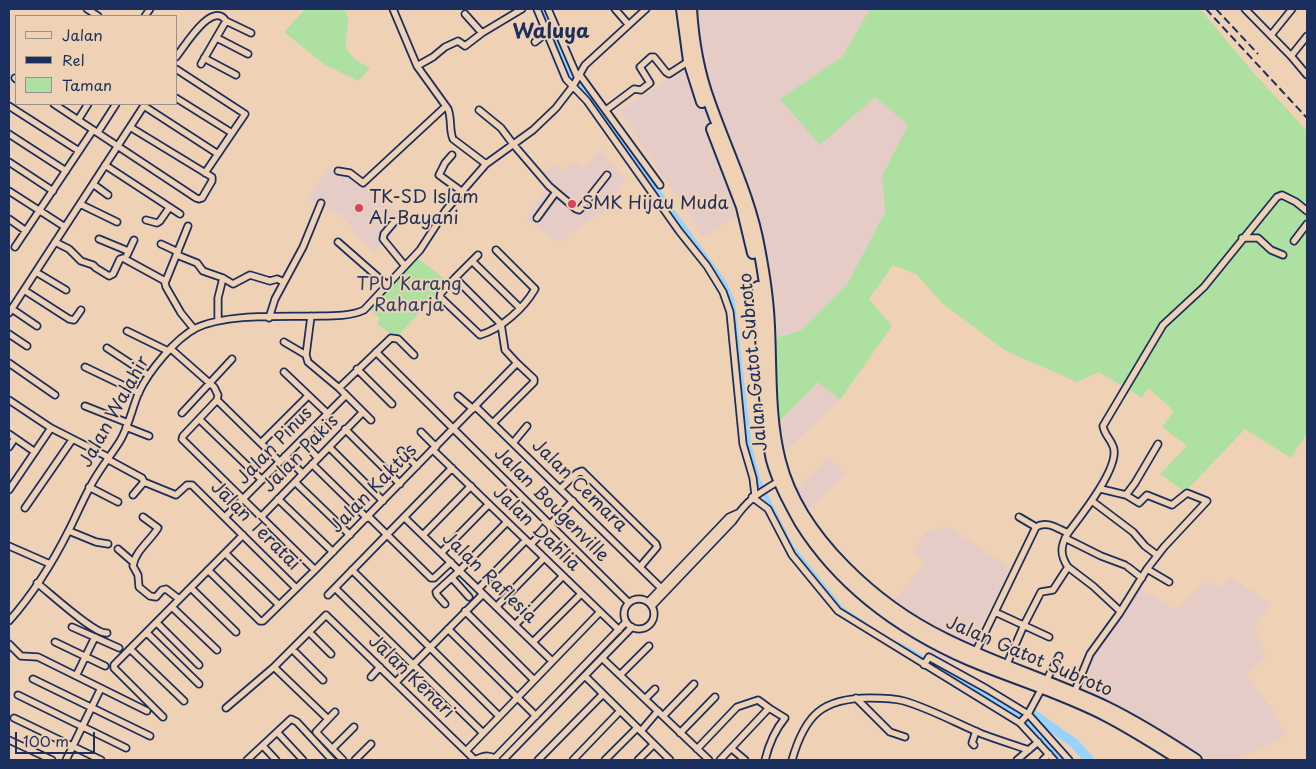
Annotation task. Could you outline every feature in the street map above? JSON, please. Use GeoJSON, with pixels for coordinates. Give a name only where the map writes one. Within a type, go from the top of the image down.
{"type":"FeatureCollection","features":[{"type":"Feature","properties":{"kind":"highway"},"geometry":{"type":"LineString","coordinates":[[682,9],[689,61],[705,101]]}},
{"type":"Feature","properties":{"kind":"highway"},"geometry":{"type":"LineString","coordinates":[[691,9],[695,50],[705,101]]}},
{"type":"Feature","properties":{"kind":"highway","name":"Jalan Gatot Subroto"},"geometry":{"type":"LineString","coordinates":[[705,101],[742,207],[752,245],[758,287],[769,444],[778,481],[792,508],[819,550],[848,583],[882,610],[936,644],[969,659],[1044,685],[1074,693],[1117,713],[1196,760]]}},
{"type":"Feature","properties":{"kind":"highway","name":"Jalan Gatot Subroto"},"geometry":{"type":"LineString","coordinates":[[705,101],[748,205],[758,244],[768,319],[776,443],[780,462],[786,480],[800,508],[820,540],[854,576],[887,604],[912,620],[943,638],[1006,666],[1106,715],[1181,760]]}},
{"type":"Feature","properties":{"kind":"street"},"geometry":{"type":"LineString","coordinates":[[393,9],[417,66],[451,116],[451,134],[453,139],[486,164]]}},
{"type":"Feature","properties":{"kind":"street"},"geometry":{"type":"LineString","coordinates":[[417,66],[458,41],[465,46],[482,33],[522,9]]}},
{"type":"Feature","properties":{"kind":"street"},"geometry":{"type":"LineString","coordinates":[[537,9],[566,79],[606,110],[607,120],[660,185]]}},
{"type":"Feature","properties":{"kind":"street"},"geometry":{"type":"LineString","coordinates":[[548,9],[578,76],[591,98],[679,231],[707,266],[725,295],[730,312],[743,444],[753,478],[755,495],[768,510],[792,555],[838,611],[974,694],[1024,718],[1038,742],[1054,760]]}},
{"type":"Feature","properties":{"kind":"street"},"geometry":{"type":"LineString","coordinates":[[614,9],[628,24]]}},
{"type":"Feature","properties":{"kind":"street","name":"Jalan Walahir"},"geometry":{"type":"LineString","coordinates":[[9,621],[50,564],[69,531],[89,487],[120,441],[148,375],[169,350],[194,329],[209,322],[228,318],[339,316],[359,312],[368,306],[428,240],[446,210],[486,164],[533,130],[556,108],[593,56],[646,9]]}},
{"type":"Feature","properties":{"kind":"street"},"geometry":{"type":"LineString","coordinates":[[1270,35],[1292,9]]}},
{"type":"Feature","properties":{"kind":"street"},"geometry":{"type":"LineString","coordinates":[[1250,10],[1307,75]]}},
{"type":"Feature","properties":{"kind":"street"},"geometry":{"type":"LineString","coordinates":[[178,54],[202,22],[213,12],[220,14],[226,21],[251,32]]}},
{"type":"Feature","properties":{"kind":"street"},"geometry":{"type":"LineString","coordinates":[[465,14],[482,33]]}},
{"type":"Feature","properties":{"kind":"street"},"geometry":{"type":"LineString","coordinates":[[226,21],[202,61],[236,75]]}},
{"type":"Feature","properties":{"kind":"street"},"geometry":{"type":"LineString","coordinates":[[535,42],[546,33]]}},
{"type":"Feature","properties":{"kind":"street"},"geometry":{"type":"LineString","coordinates":[[1291,56],[1307,36]]}},
{"type":"Feature","properties":{"kind":"street"},"geometry":{"type":"LineString","coordinates":[[217,38],[248,54]]}},
{"type":"Feature","properties":{"kind":"street"},"geometry":{"type":"LineString","coordinates":[[606,110],[633,90],[641,90],[650,83],[640,67],[651,57],[654,57],[669,74],[689,61]]}},
{"type":"Feature","properties":{"kind":"street"},"geometry":{"type":"LineString","coordinates":[[178,70],[245,114],[205,173]]}},
{"type":"Feature","properties":{"kind":"street"},"geometry":{"type":"LineString","coordinates":[[178,99],[232,133]]}},
{"type":"Feature","properties":{"kind":"street"},"geometry":{"type":"LineString","coordinates":[[56,105],[196,198],[202,198],[212,177],[130,127]]}},
{"type":"Feature","properties":{"kind":"street"},"geometry":{"type":"LineString","coordinates":[[78,120],[87,105]]}},
{"type":"Feature","properties":{"kind":"street"},"geometry":{"type":"LineString","coordinates":[[15,247],[79,151],[115,105]]}},
{"type":"Feature","properties":{"kind":"street"},"geometry":{"type":"LineString","coordinates":[[37,326],[10,311],[145,105],[218,154]]}},
{"type":"Feature","properties":{"kind":"street"},"geometry":{"type":"LineString","coordinates":[[9,106],[79,151]]}},
{"type":"Feature","properties":{"kind":"street"},"geometry":{"type":"LineString","coordinates":[[338,171],[350,173],[363,183],[446,106]]}},
{"type":"Feature","properties":{"kind":"street"},"geometry":{"type":"LineString","coordinates":[[479,110],[501,128],[556,192],[574,208],[579,210],[607,175]]}},
{"type":"Feature","properties":{"kind":"street"},"geometry":{"type":"LineString","coordinates":[[9,134],[66,171]]}},
{"type":"Feature","properties":{"kind":"street"},"geometry":{"type":"LineString","coordinates":[[452,155],[445,163],[439,175],[461,191]]}},
{"type":"Feature","properties":{"kind":"street"},"geometry":{"type":"LineString","coordinates":[[9,162],[53,191]]}},
{"type":"Feature","properties":{"kind":"street"},"geometry":{"type":"LineString","coordinates":[[105,165],[180,214]]}},
{"type":"Feature","properties":{"kind":"street"},"geometry":{"type":"LineString","coordinates":[[93,184],[108,195]]}},
{"type":"Feature","properties":{"kind":"street"},"geometry":{"type":"LineString","coordinates":[[9,191],[65,227]]}},
{"type":"Feature","properties":{"kind":"street"},"geometry":{"type":"LineString","coordinates":[[537,218],[556,192]]}},
{"type":"Feature","properties":{"kind":"street"},"geometry":{"type":"LineString","coordinates":[[1120,611],[1093,586],[1068,567],[1061,555],[1066,536],[1100,489],[1115,453],[1103,430],[1105,420],[1152,346],[1163,325],[1204,287],[1278,196],[1282,195],[1288,198],[1307,212]]}},
{"type":"Feature","properties":{"kind":"street"},"geometry":{"type":"LineString","coordinates":[[269,318],[275,299],[303,247],[321,203]]}},
{"type":"Feature","properties":{"kind":"street"},"geometry":{"type":"LineString","coordinates":[[80,204],[117,222]]}},
{"type":"Feature","properties":{"kind":"street"},"geometry":{"type":"LineString","coordinates":[[146,220],[160,222],[169,208]]}},
{"type":"Feature","properties":{"kind":"street"},"geometry":{"type":"LineString","coordinates":[[9,219],[26,231]]}},
{"type":"Feature","properties":{"kind":"street"},"geometry":{"type":"LineString","coordinates":[[395,221],[384,234],[383,239],[405,266]]}},
{"type":"Feature","properties":{"kind":"street"},"geometry":{"type":"LineString","coordinates":[[1294,241],[1307,224]]}},
{"type":"Feature","properties":{"kind":"street"},"geometry":{"type":"LineString","coordinates":[[188,226],[165,281],[166,288],[176,306],[194,329]]}},
{"type":"Feature","properties":{"kind":"street"},"geometry":{"type":"LineString","coordinates":[[1242,238],[1258,238],[1271,250],[1283,255]]}},
{"type":"Feature","properties":{"kind":"street"},"geometry":{"type":"LineString","coordinates":[[99,239],[128,251]]}},
{"type":"Feature","properties":{"kind":"street"},"geometry":{"type":"LineString","coordinates":[[125,259],[134,240]]}},
{"type":"Feature","properties":{"kind":"street"},"geometry":{"type":"LineString","coordinates":[[55,242],[69,248],[81,260],[93,264],[109,276],[113,274],[120,259],[125,259],[165,281]]}},
{"type":"Feature","properties":{"kind":"street"},"geometry":{"type":"LineString","coordinates":[[338,242],[387,285]]}},
{"type":"Feature","properties":{"kind":"street"},"geometry":{"type":"LineString","coordinates":[[161,244],[197,263],[203,271],[223,278],[233,284],[250,276],[269,281],[277,279],[284,282]]}},
{"type":"Feature","properties":{"kind":"street"},"geometry":{"type":"LineString","coordinates":[[478,255],[440,293],[440,297],[480,335],[501,324],[520,308],[535,290],[496,250]]}},
{"type":"Feature","properties":{"kind":"street"},"geometry":{"type":"LineString","coordinates":[[472,260],[520,308]]}},
{"type":"Feature","properties":{"kind":"street"},"geometry":{"type":"LineString","coordinates":[[36,272],[66,290]]}},
{"type":"Feature","properties":{"kind":"street"},"geometry":{"type":"LineString","coordinates":[[218,321],[218,298],[223,278]]}},
{"type":"Feature","properties":{"kind":"street"},"geometry":{"type":"LineString","coordinates":[[455,278],[501,324],[505,350],[534,379],[534,382],[493,424]]}},
{"type":"Feature","properties":{"kind":"street"},"geometry":{"type":"LineString","coordinates":[[24,290],[69,319],[74,320],[80,310]]}},
{"type":"Feature","properties":{"kind":"street"},"geometry":{"type":"LineString","coordinates":[[311,316],[306,355],[308,362],[339,388],[371,420]]}},
{"type":"Feature","properties":{"kind":"street"},"geometry":{"type":"LineString","coordinates":[[127,331],[169,350],[217,391],[217,400],[182,439],[315,570]]}},
{"type":"Feature","properties":{"kind":"street"},"geometry":{"type":"LineString","coordinates":[[9,334],[26,346]]}},
{"type":"Feature","properties":{"kind":"street"},"geometry":{"type":"LineString","coordinates":[[339,388],[391,338],[398,339],[414,355]]}},
{"type":"Feature","properties":{"kind":"street"},"geometry":{"type":"LineString","coordinates":[[284,342],[306,355]]}},
{"type":"Feature","properties":{"kind":"street"},"geometry":{"type":"LineString","coordinates":[[107,348],[148,375]]}},
{"type":"Feature","properties":{"kind":"street","name":"Jalan Bougenville"},"geometry":{"type":"LineString","coordinates":[[376,352],[629,603]]}},
{"type":"Feature","properties":{"kind":"street"},"geometry":{"type":"LineString","coordinates":[[182,413],[232,359]]}},
{"type":"Feature","properties":{"kind":"street","name":"Jalan Kaktus"},"geometry":{"type":"LineString","coordinates":[[208,570],[254,616],[263,621],[368,517],[518,363]]}},
{"type":"Feature","properties":{"kind":"street"},"geometry":{"type":"LineString","coordinates":[[9,364],[55,395]]}},
{"type":"Feature","properties":{"kind":"street"},"geometry":{"type":"LineString","coordinates":[[85,366],[139,393]]}},
{"type":"Feature","properties":{"kind":"street"},"geometry":{"type":"LineString","coordinates":[[357,369],[392,404]]}},
{"type":"Feature","properties":{"kind":"street"},"geometry":{"type":"LineString","coordinates":[[284,372],[327,414]]}},
{"type":"Feature","properties":{"kind":"street","name":"Jalan Pinus"},"geometry":{"type":"LineString","coordinates":[[225,518],[346,395]]}},
{"type":"Feature","properties":{"kind":"street"},"geometry":{"type":"LineString","coordinates":[[261,443],[308,396]]}},
{"type":"Feature","properties":{"kind":"street","name":"Jalan Cemara"},"geometry":{"type":"LineString","coordinates":[[458,396],[513,442],[661,588]]}},
{"type":"Feature","properties":{"kind":"street"},"geometry":{"type":"LineString","coordinates":[[9,400],[51,428],[142,478],[144,482],[132,495]]}},
{"type":"Feature","properties":{"kind":"street"},"geometry":{"type":"LineString","coordinates":[[217,400],[280,462]]}},
{"type":"Feature","properties":{"kind":"street"},"geometry":{"type":"LineString","coordinates":[[85,406],[150,436]]}},
{"type":"Feature","properties":{"kind":"street","name":"Jalan Pakis"},"geometry":{"type":"LineString","coordinates":[[261,517],[363,412]]}},
{"type":"Feature","properties":{"kind":"street"},"geometry":{"type":"LineString","coordinates":[[199,419],[262,480]]}},
{"type":"Feature","properties":{"kind":"street"},"geometry":{"type":"LineString","coordinates":[[513,442],[527,426]]}},
{"type":"Feature","properties":{"kind":"street"},"geometry":{"type":"LineString","coordinates":[[9,490],[51,428]]}},
{"type":"Feature","properties":{"kind":"street"},"geometry":{"type":"LineString","coordinates":[[345,430],[400,484]]}},
{"type":"Feature","properties":{"kind":"street","name":"Jalan Dahlia"},"geometry":{"type":"LineString","coordinates":[[421,432],[452,468],[618,630]]}},
{"type":"Feature","properties":{"kind":"street"},"geometry":{"type":"LineString","coordinates":[[9,434],[35,452]]}},
{"type":"Feature","properties":{"kind":"street"},"geometry":{"type":"LineString","coordinates":[[9,447],[15,438]]}},
{"type":"Feature","properties":{"kind":"street"},"geometry":{"type":"LineString","coordinates":[[25,508],[72,440]]}},
{"type":"Feature","properties":{"kind":"street"},"geometry":{"type":"LineString","coordinates":[[301,440],[318,458]]}},
{"type":"Feature","properties":{"kind":"street"},"geometry":{"type":"LineString","coordinates":[[1126,495],[1158,444]]}},
{"type":"Feature","properties":{"kind":"street"},"geometry":{"type":"LineString","coordinates":[[328,447],[383,501]]}},
{"type":"Feature","properties":{"kind":"street"},"geometry":{"type":"LineString","coordinates":[[401,451],[417,466]]}},
{"type":"Feature","properties":{"kind":"street"},"geometry":{"type":"LineString","coordinates":[[286,456],[303,474]]}},
{"type":"Feature","properties":{"kind":"street"},"geometry":{"type":"LineString","coordinates":[[312,464],[431,578],[434,578],[451,562]]}},
{"type":"Feature","properties":{"kind":"street"},"geometry":{"type":"LineString","coordinates":[[328,595],[452,468]]}},
{"type":"Feature","properties":{"kind":"street"},"geometry":{"type":"LineString","coordinates":[[560,489],[582,471],[656,544],[657,547],[640,567]]}},
{"type":"Feature","properties":{"kind":"street"},"geometry":{"type":"LineString","coordinates":[[650,604],[732,523],[738,513],[755,495],[778,481]]}},
{"type":"Feature","properties":{"kind":"street","name":"Jalan Teratai"},"geometry":{"type":"LineString","coordinates":[[144,482],[176,495],[187,485],[192,485],[296,588]]}},
{"type":"Feature","properties":{"kind":"street"},"geometry":{"type":"LineString","coordinates":[[295,482],[350,535]]}},
{"type":"Feature","properties":{"kind":"street"},"geometry":{"type":"LineString","coordinates":[[423,535],[471,486]]}},
{"type":"Feature","properties":{"kind":"street"},"geometry":{"type":"LineString","coordinates":[[89,487],[118,502]]}},
{"type":"Feature","properties":{"kind":"street"},"geometry":{"type":"LineString","coordinates":[[1074,693],[1090,654],[1147,569],[1157,555],[1207,501],[1187,493],[1172,506],[1147,495],[1139,504],[1126,495],[1100,489]]}},
{"type":"Feature","properties":{"kind":"street"},"geometry":{"type":"LineString","coordinates":[[278,499],[333,552]]}},
{"type":"Feature","properties":{"kind":"street"},"geometry":{"type":"LineString","coordinates":[[531,544],[572,501]]}},
{"type":"Feature","properties":{"kind":"street"},"geometry":{"type":"LineString","coordinates":[[1092,501],[1133,532],[1145,546],[1157,555]]}},
{"type":"Feature","properties":{"kind":"street"},"geometry":{"type":"LineString","coordinates":[[441,553],[489,504]]}},
{"type":"Feature","properties":{"kind":"street"},"geometry":{"type":"LineString","coordinates":[[650,604],[661,588],[729,517],[738,513]]}},
{"type":"Feature","properties":{"kind":"street"},"geometry":{"type":"LineString","coordinates":[[143,517],[158,528],[133,562],[141,589],[152,597],[156,597],[162,590],[166,589],[179,599]]}},
{"type":"Feature","properties":{"kind":"street","name":"Jalan Raflesia"},"geometry":{"type":"LineString","coordinates":[[404,517],[552,661]]}},
{"type":"Feature","properties":{"kind":"street"},"geometry":{"type":"LineString","coordinates":[[1019,517],[1036,527]]}},
{"type":"Feature","properties":{"kind":"street"},"geometry":{"type":"LineString","coordinates":[[445,604],[436,592],[507,522]]}},
{"type":"Feature","properties":{"kind":"street"},"geometry":{"type":"LineString","coordinates":[[975,653],[1036,527],[1040,525],[1048,525],[1101,556],[1126,566],[1142,578]]}},
{"type":"Feature","properties":{"kind":"street"},"geometry":{"type":"LineString","coordinates":[[69,531],[108,544]]}},
{"type":"Feature","properties":{"kind":"street"},"geometry":{"type":"LineString","coordinates":[[163,717],[114,668],[114,665],[131,650],[243,535]]}},
{"type":"Feature","properties":{"kind":"street"},"geometry":{"type":"LineString","coordinates":[[396,682],[466,611],[480,591],[526,540]]}},
{"type":"Feature","properties":{"kind":"street"},"geometry":{"type":"LineString","coordinates":[[9,546],[50,564]]}},
{"type":"Feature","properties":{"kind":"street"},"geometry":{"type":"LineString","coordinates":[[118,549],[133,562]]}},
{"type":"Feature","properties":{"kind":"street"},"geometry":{"type":"LineString","coordinates":[[225,553],[279,605]]}},
{"type":"Feature","properties":{"kind":"street"},"geometry":{"type":"LineString","coordinates":[[498,605],[544,558]]}},
{"type":"Feature","properties":{"kind":"street"},"geometry":{"type":"LineString","coordinates":[[1006,666],[1024,625],[1042,592],[1051,591],[1068,567]]}},
{"type":"Feature","properties":{"kind":"street"},"geometry":{"type":"LineString","coordinates":[[1147,569],[1169,582]]}},
{"type":"Feature","properties":{"kind":"street"},"geometry":{"type":"LineString","coordinates":[[352,570],[499,716]]}},
{"type":"Feature","properties":{"kind":"street"},"geometry":{"type":"LineString","coordinates":[[517,623],[563,576]]}},
{"type":"Feature","properties":{"kind":"street"},"geometry":{"type":"LineString","coordinates":[[452,578],[469,597]]}},
{"type":"Feature","properties":{"kind":"street"},"geometry":{"type":"LineString","coordinates":[[37,583],[91,626],[102,633],[107,633]]}},
{"type":"Feature","properties":{"kind":"street"},"geometry":{"type":"LineString","coordinates":[[191,588],[236,632]]}},
{"type":"Feature","properties":{"kind":"street"},"geometry":{"type":"LineString","coordinates":[[335,588],[483,733]]}},
{"type":"Feature","properties":{"kind":"street"},"geometry":{"type":"LineString","coordinates":[[535,640],[582,594]]}},
{"type":"Feature","properties":{"kind":"street"},"geometry":{"type":"LineString","coordinates":[[635,600],[642,600],[650,604],[654,612],[654,619],[651,625],[645,629],[638,630],[632,628],[626,622],[624,616],[625,609],[629,603],[635,600]]}},
{"type":"Feature","properties":{"kind":"street"},"geometry":{"type":"LineString","coordinates":[[172,607],[217,650]]}},
{"type":"Feature","properties":{"kind":"street"},"geometry":{"type":"LineString","coordinates":[[466,611],[534,680]]}},
{"type":"Feature","properties":{"kind":"street"},"geometry":{"type":"LineString","coordinates":[[466,751],[600,612]]}},
{"type":"Feature","properties":{"kind":"street"},"geometry":{"type":"LineString","coordinates":[[995,612],[1049,637]]}},
{"type":"Feature","properties":{"kind":"street","name":"Jalan Kenari"},"geometry":{"type":"LineString","coordinates":[[309,632],[326,616],[475,760]]}},
{"type":"Feature","properties":{"kind":"street"},"geometry":{"type":"LineString","coordinates":[[475,760],[481,756],[496,759],[626,622]]}},
{"type":"Feature","properties":{"kind":"street"},"geometry":{"type":"LineString","coordinates":[[157,623],[199,665]]}},
{"type":"Feature","properties":{"kind":"street"},"geometry":{"type":"LineString","coordinates":[[72,627],[119,648]]}},
{"type":"Feature","properties":{"kind":"street"},"geometry":{"type":"LineString","coordinates":[[503,760],[632,628]]}},
{"type":"Feature","properties":{"kind":"street"},"geometry":{"type":"LineString","coordinates":[[448,629],[536,716]]}},
{"type":"Feature","properties":{"kind":"street"},"geometry":{"type":"LineString","coordinates":[[226,708],[274,667],[309,632],[331,654]]}},
{"type":"Feature","properties":{"kind":"street"},"geometry":{"type":"LineString","coordinates":[[147,633],[199,684]]}},
{"type":"Feature","properties":{"kind":"street"},"geometry":{"type":"LineString","coordinates":[[76,676],[95,637]]}},
{"type":"Feature","properties":{"kind":"street"},"geometry":{"type":"LineString","coordinates":[[55,642],[106,666]]}},
{"type":"Feature","properties":{"kind":"street"},"geometry":{"type":"LineString","coordinates":[[9,644],[21,656],[38,657],[147,711]]}},
{"type":"Feature","properties":{"kind":"street"},"geometry":{"type":"LineString","coordinates":[[620,675],[649,646]]}},
{"type":"Feature","properties":{"kind":"street"},"geometry":{"type":"LineString","coordinates":[[292,649],[323,680]]}},
{"type":"Feature","properties":{"kind":"street"},"geometry":{"type":"LineString","coordinates":[[131,650],[184,702]]}},
{"type":"Feature","properties":{"kind":"street"},"geometry":{"type":"LineString","coordinates":[[1024,718],[1059,656]]}},
{"type":"Feature","properties":{"kind":"street"},"geometry":{"type":"LineString","coordinates":[[925,665],[928,657],[987,689],[1024,718],[1069,760]]}},
{"type":"Feature","properties":{"kind":"street"},"geometry":{"type":"LineString","coordinates":[[602,658],[709,760]]}},
{"type":"Feature","properties":{"kind":"street"},"geometry":{"type":"LineString","coordinates":[[274,667],[328,719]]}},
{"type":"Feature","properties":{"kind":"street"},"geometry":{"type":"LineString","coordinates":[[371,677],[380,667]]}},
{"type":"Feature","properties":{"kind":"street"},"geometry":{"type":"LineString","coordinates":[[585,676],[670,760]]}},
{"type":"Feature","properties":{"kind":"street"},"geometry":{"type":"LineString","coordinates":[[33,679],[150,736]]}},
{"type":"Feature","properties":{"kind":"street"},"geometry":{"type":"LineString","coordinates":[[663,716],[694,684]]}},
{"type":"Feature","properties":{"kind":"street"},"geometry":{"type":"LineString","coordinates":[[66,760],[101,688]]}},
{"type":"Feature","properties":{"kind":"street"},"geometry":{"type":"LineString","coordinates":[[645,699],[655,689]]}},
{"type":"Feature","properties":{"kind":"street"},"geometry":{"type":"LineString","coordinates":[[538,760],[603,694]]}},
{"type":"Feature","properties":{"kind":"street"},"geometry":{"type":"LineString","coordinates":[[18,695],[126,748]]}},
{"type":"Feature","properties":{"kind":"street"},"geometry":{"type":"LineString","coordinates":[[680,733],[715,697]]}},
{"type":"Feature","properties":{"kind":"street"},"geometry":{"type":"LineString","coordinates":[[856,698],[886,729],[893,734],[906,737]]}},
{"type":"Feature","properties":{"kind":"street"},"geometry":{"type":"LineString","coordinates":[[792,760],[804,728],[816,714],[834,702],[856,698],[886,698],[905,701],[976,731],[1029,750]]}},
{"type":"Feature","properties":{"kind":"street"},"geometry":{"type":"LineString","coordinates":[[697,749],[738,707],[758,700],[785,718],[773,736],[765,760]]}},
{"type":"Feature","properties":{"kind":"street"},"geometry":{"type":"LineString","coordinates":[[720,760],[769,708]]}},
{"type":"Feature","properties":{"kind":"street"},"geometry":{"type":"LineString","coordinates":[[573,760],[620,711]]}},
{"type":"Feature","properties":{"kind":"street"},"geometry":{"type":"LineString","coordinates":[[605,760],[658,711]]}},
{"type":"Feature","properties":{"kind":"street"},"geometry":{"type":"LineString","coordinates":[[335,712],[316,732],[343,760]]}},
{"type":"Feature","properties":{"kind":"street"},"geometry":{"type":"LineString","coordinates":[[14,718],[101,760]]}},
{"type":"Feature","properties":{"kind":"street"},"geometry":{"type":"LineString","coordinates":[[247,760],[290,720],[297,722],[332,760]]}},
{"type":"Feature","properties":{"kind":"street"},"geometry":{"type":"LineString","coordinates":[[332,749],[354,727]]}},
{"type":"Feature","properties":{"kind":"street"},"geometry":{"type":"LineString","coordinates":[[974,745],[972,743],[976,731]]}},
{"type":"Feature","properties":{"kind":"street"},"geometry":{"type":"LineString","coordinates":[[277,732],[303,760]]}},
{"type":"Feature","properties":{"kind":"street"},"geometry":{"type":"LineString","coordinates":[[9,740],[52,760]]}},
{"type":"Feature","properties":{"kind":"street"},"geometry":{"type":"LineString","coordinates":[[1017,760],[1038,742]]}},
{"type":"Feature","properties":{"kind":"street"},"geometry":{"type":"LineString","coordinates":[[355,760],[371,744]]}},
{"type":"Feature","properties":{"kind":"street"},"geometry":{"type":"LineString","coordinates":[[638,760],[654,744]]}},
{"type":"Feature","properties":{"kind":"street"},"geometry":{"type":"LineString","coordinates":[[263,746],[276,760]]}},
{"type":"Feature","properties":{"kind":"street"},"geometry":{"type":"LineString","coordinates":[[732,748],[745,760]]}},
{"type":"Feature","properties":{"kind":"street"},"geometry":{"type":"LineString","coordinates":[[1043,760],[1049,754]]}},
{"type":"Feature","properties":{"kind":"shaded area"},"geometry":{"type":"Polygon","coordinates":[[[691,9],[870,9],[842,57],[780,100],[875,97],[908,125],[882,176],[885,212],[848,283],[800,331],[771,339],[750,210],[701,237],[684,204],[666,182],[620,110],[697,61],[691,9]]]}},
{"type":"Feature","properties":{"kind":"shaded area","name":"SMK Hijau Muda"},"geometry":{"type":"Polygon","coordinates":[[[601,150],[625,180],[604,212],[581,225],[560,243],[526,219],[547,185],[538,177],[554,163],[564,171],[572,161],[583,169],[601,150]]]}},
{"type":"Feature","properties":{"kind":"shaded area","name":"TK-SD Islam Al-Bayani"},"geometry":{"type":"Polygon","coordinates":[[[328,170],[351,172],[380,199],[407,218],[375,253],[362,242],[342,215],[308,201],[314,188],[328,170]]]}},
{"type":"Feature","properties":{"kind":"shaded area"},"geometry":{"type":"Polygon","coordinates":[[[818,381],[840,400],[778,458],[768,430],[780,421],[818,381]]]}},
{"type":"Feature","properties":{"kind":"shaded area"},"geometry":{"type":"Polygon","coordinates":[[[829,457],[846,474],[804,513],[791,493],[829,457]]]}},
{"type":"Feature","properties":{"kind":"shaded area"},"geometry":{"type":"Polygon","coordinates":[[[948,526],[1010,568],[964,662],[944,661],[879,618],[926,562],[912,553],[924,533],[948,526]]]}},
{"type":"Feature","properties":{"kind":"shaded area"},"geometry":{"type":"Polygon","coordinates":[[[1230,576],[1271,604],[1255,627],[1266,656],[1247,674],[1272,709],[1287,735],[1237,760],[1199,760],[1116,705],[1077,685],[1078,668],[1135,586],[1176,610],[1205,582],[1222,586],[1230,576]]]}},
{"type":"Feature","properties":{"kind":"green space"},"geometry":{"type":"Polygon","coordinates":[[[305,9],[343,9],[348,21],[346,46],[348,52],[370,68],[358,81],[325,65],[284,32],[305,9]]]}},
{"type":"Feature","properties":{"kind":"green space"},"geometry":{"type":"Polygon","coordinates":[[[870,9],[1200,9],[1253,72],[1307,131],[1307,433],[1291,458],[1245,429],[1185,492],[1160,474],[1187,446],[1162,427],[1174,411],[1148,388],[1142,398],[1099,372],[1077,382],[1006,351],[942,303],[916,274],[893,265],[869,299],[892,326],[840,400],[818,382],[780,421],[771,339],[800,331],[848,283],[885,212],[882,176],[908,125],[875,97],[820,145],[780,99],[842,57],[870,9]]]}},
{"type":"Feature","properties":{"kind":"green space","name":"TPU Karang Raharja"},"geometry":{"type":"Polygon","coordinates":[[[417,258],[448,281],[396,338],[377,324],[380,319],[369,309],[417,258]]]}},
{"type":"Feature","properties":{"kind":"waterway"},"geometry":{"type":"LineString","coordinates":[[542,9],[570,77],[583,89],[597,107],[724,283],[732,301],[749,446],[758,481],[791,547],[841,609],[863,624]]}},
{"type":"Feature","properties":{"kind":"waterway"},"geometry":{"type":"LineString","coordinates":[[899,645],[1016,713],[1028,722],[1062,760]]}},
{"type":"Feature","properties":{"kind":"waterway"},"geometry":{"type":"LineString","coordinates":[[1031,713],[1074,743],[1089,760]]}},
{"type":"Feature","properties":{"kind":"railway"},"geometry":{"type":"LineString","coordinates":[[1206,9],[1307,118]]}},
{"type":"Feature","properties":{"kind":"railway"},"geometry":{"type":"LineString","coordinates":[[1216,9],[1258,54]]}},
{"type":"Feature","properties":{"kind":"place","name":"SMK Hijau Muda"},"geometry":{"type":"Point","coordinates":[572,204]}},
{"type":"Feature","properties":{"kind":"place","name":"TK-SD Islam Al-Bayani"},"geometry":{"type":"Point","coordinates":[359,208]}},
{"type":"Feature","properties":{"kind":"district","name":"Waluya"},"geometry":{"type":"Point","coordinates":[551,32]}}]}
